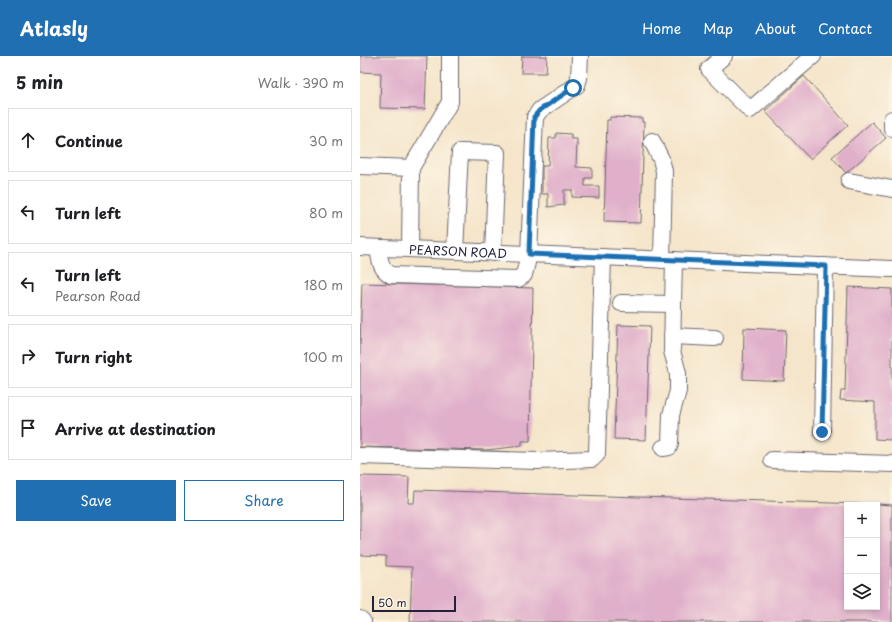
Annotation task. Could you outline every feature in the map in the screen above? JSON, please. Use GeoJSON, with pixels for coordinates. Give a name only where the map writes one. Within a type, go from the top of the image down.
{"type":"FeatureCollection","features":[{"type":"Feature","properties":{"kind":"street"},"geometry":{"type":"LineString","coordinates":[[410,249],[411,168],[450,102],[450,56]]}},
{"type":"Feature","properties":{"kind":"street"},"geometry":{"type":"LineString","coordinates":[[378,248],[380,264],[384,271],[391,274],[518,279],[524,275],[529,254],[534,117],[540,110],[577,85],[579,78],[580,56]]}},
{"type":"Feature","properties":{"kind":"street"},"geometry":{"type":"LineString","coordinates":[[724,56],[709,69],[750,110],[813,56]]}},
{"type":"Feature","properties":{"kind":"street"},"geometry":{"type":"LineString","coordinates":[[892,119],[892,128]]}},
{"type":"Feature","properties":{"kind":"street"},"geometry":{"type":"LineString","coordinates":[[652,141],[664,171],[668,260],[673,304],[672,351],[678,373],[678,391],[671,415],[670,444],[669,447],[663,448]]}},
{"type":"Feature","properties":{"kind":"street"},"geometry":{"type":"LineString","coordinates":[[455,252],[460,152],[497,153],[493,253]]}},
{"type":"Feature","properties":{"kind":"street"},"geometry":{"type":"LineString","coordinates":[[360,166],[411,168]]}},
{"type":"Feature","properties":{"kind":"street"},"geometry":{"type":"LineString","coordinates":[[849,181],[892,189]]}},
{"type":"Feature","properties":{"kind":"street","name":"PEARSON ROAD"},"geometry":{"type":"LineString","coordinates":[[360,247],[892,269]]}},
{"type":"Feature","properties":{"kind":"street"},"geometry":{"type":"LineString","coordinates":[[360,456],[537,461],[592,459],[597,454],[603,257]]}},
{"type":"Feature","properties":{"kind":"street"},"geometry":{"type":"LineString","coordinates":[[822,432],[826,266]]}},
{"type":"Feature","properties":{"kind":"street"},"geometry":{"type":"LineString","coordinates":[[621,303],[673,304]]}},
{"type":"Feature","properties":{"kind":"street"},"geometry":{"type":"LineString","coordinates":[[672,336],[715,338]]}},
{"type":"Feature","properties":{"kind":"street"},"geometry":{"type":"LineString","coordinates":[[772,460],[892,464]]}},
{"type":"Feature","properties":{"kind":"street"},"geometry":{"type":"LineString","coordinates":[[360,619],[363,622]]}},
{"type":"Feature","properties":{"kind":"building"},"geometry":{"type":"Polygon","coordinates":[[[360,56],[427,56],[425,109],[380,108],[381,73],[360,72],[360,56]]]}},
{"type":"Feature","properties":{"kind":"building"},"geometry":{"type":"Polygon","coordinates":[[[522,56],[547,56],[546,73],[521,73],[522,56]]]}},
{"type":"Feature","properties":{"kind":"building"},"geometry":{"type":"Polygon","coordinates":[[[804,76],[848,125],[810,159],[765,111],[804,76]]]}},
{"type":"Feature","properties":{"kind":"building"},"geometry":{"type":"Polygon","coordinates":[[[610,117],[642,118],[642,122],[644,122],[641,223],[604,222],[607,120],[610,120],[610,117]]]}},
{"type":"Feature","properties":{"kind":"building"},"geometry":{"type":"Polygon","coordinates":[[[872,122],[886,138],[846,173],[832,157],[872,122]]]}},
{"type":"Feature","properties":{"kind":"building"},"geometry":{"type":"Polygon","coordinates":[[[556,133],[571,134],[571,139],[577,139],[576,167],[592,168],[592,178],[585,178],[585,186],[599,186],[599,198],[572,197],[572,190],[564,190],[564,205],[548,207],[548,194],[542,194],[542,166],[548,166],[549,138],[556,138],[556,133]]]}},
{"type":"Feature","properties":{"kind":"building"},"geometry":{"type":"Polygon","coordinates":[[[362,283],[533,288],[530,441],[522,441],[522,446],[486,450],[360,447],[360,345],[362,283]]]}},
{"type":"Feature","properties":{"kind":"building"},"geometry":{"type":"Polygon","coordinates":[[[848,287],[892,289],[892,440],[875,439],[875,402],[840,400],[841,391],[845,391],[848,287]]]}},
{"type":"Feature","properties":{"kind":"building"},"geometry":{"type":"Polygon","coordinates":[[[618,325],[650,326],[646,440],[614,439],[618,325]]]}},
{"type":"Feature","properties":{"kind":"building"},"geometry":{"type":"Polygon","coordinates":[[[744,328],[786,330],[784,381],[743,379],[744,328]]]}},
{"type":"Feature","properties":{"kind":"building"},"geometry":{"type":"Polygon","coordinates":[[[360,476],[409,477],[408,503],[414,503],[415,490],[844,503],[844,610],[880,610],[880,504],[892,505],[892,622],[410,622],[412,567],[386,566],[386,556],[360,555],[360,476]]]}},
{"type":"Feature","properties":{"kind":"route"},"geometry":{"type":"LineString","coordinates":[[573,88],[540,110],[534,117],[529,254],[826,266],[822,432]]}}]}
